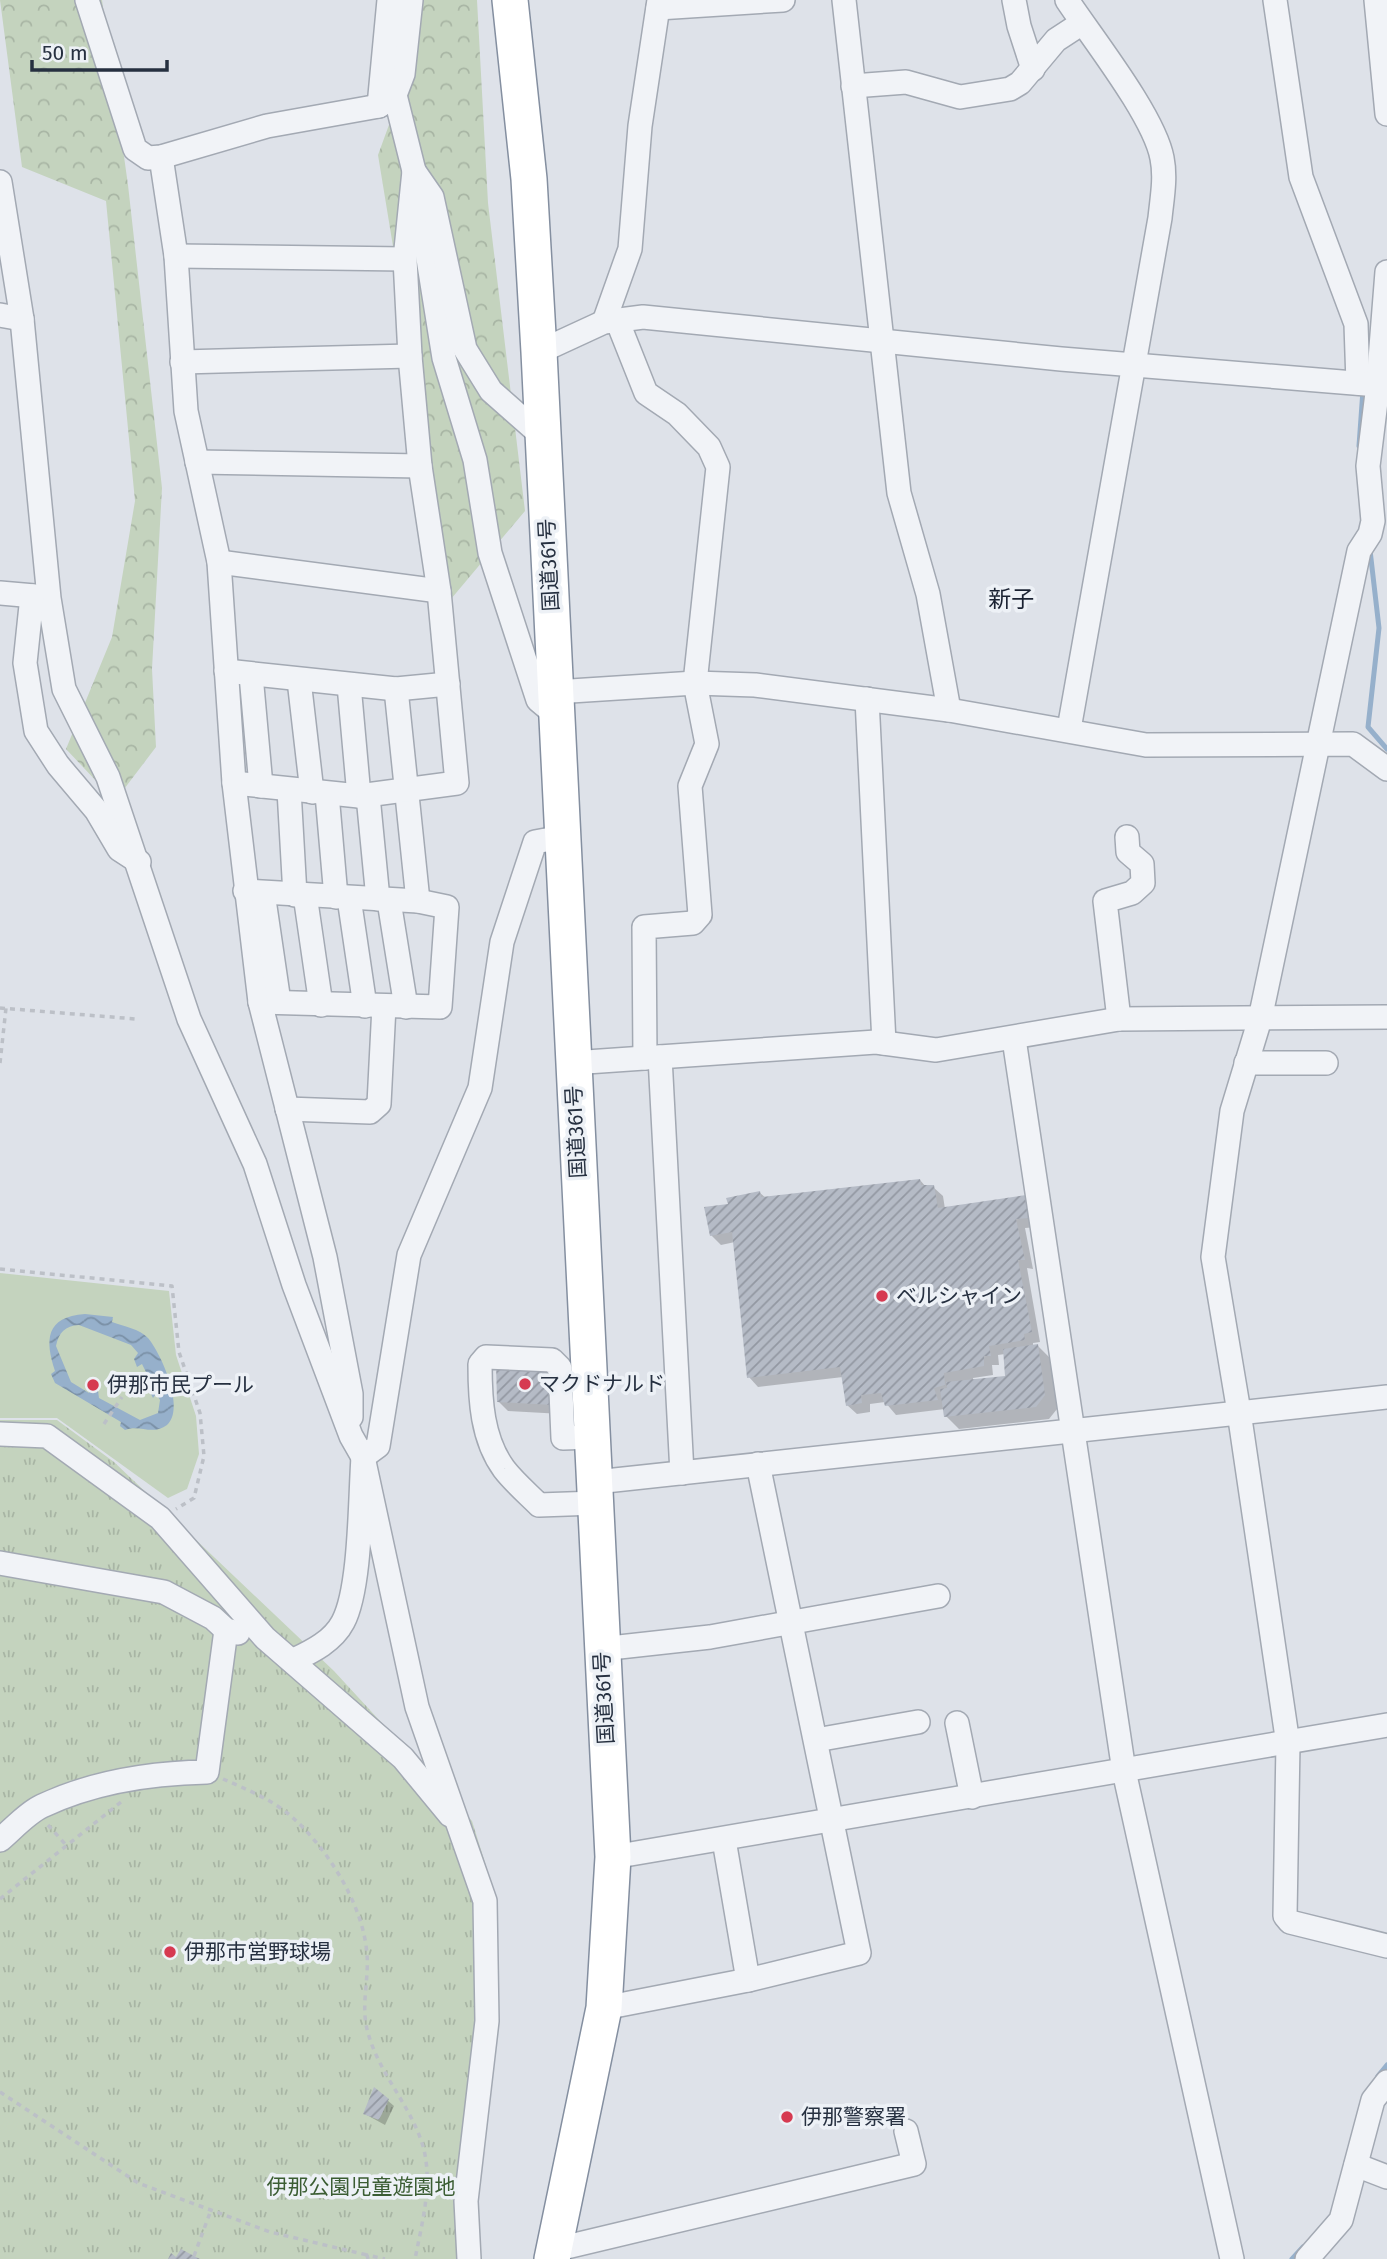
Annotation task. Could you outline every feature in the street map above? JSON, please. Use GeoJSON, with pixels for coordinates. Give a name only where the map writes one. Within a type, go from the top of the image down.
{"type":"FeatureCollection","features":[{"type":"Feature","properties":{"kind":"highway","name":"国道361号"},"geometry":{"type":"LineString","coordinates":[[510,0],[529,179],[539,352],[613,1857],[604,2008],[553,2255]]}},
{"type":"Feature","properties":{"kind":"street"},"geometry":{"type":"LineString","coordinates":[[87,0],[135,149],[148,158],[161,158],[267,126],[387,101],[403,74],[411,0]]}},
{"type":"Feature","properties":{"kind":"street"},"geometry":{"type":"LineString","coordinates":[[389,0],[387,101],[414,171],[444,358],[475,460],[490,553],[538,700],[556,704],[695,683],[755,685],[949,710],[1069,729],[1146,745],[1321,742],[1353,744],[1387,769]]}},
{"type":"Feature","properties":{"kind":"street"},"geometry":{"type":"LineString","coordinates":[[682,1473],[644,927],[692,923],[700,915],[690,786],[707,744],[695,683],[718,467],[709,447],[693,430],[677,414],[646,393],[610,321],[630,249],[640,127],[659,4],[783,0]]}},
{"type":"Feature","properties":{"kind":"street"},"geometry":{"type":"LineString","coordinates":[[844,0],[899,493],[928,594],[949,710]]}},
{"type":"Feature","properties":{"kind":"street"},"geometry":{"type":"LineString","coordinates":[[1014,0],[1033,69]]}},
{"type":"Feature","properties":{"kind":"street"},"geometry":{"type":"LineString","coordinates":[[1067,0],[1148,121],[1162,156],[1164,177],[1160,218],[1069,729]]}},
{"type":"Feature","properties":{"kind":"street"},"geometry":{"type":"LineString","coordinates":[[1275,0],[1301,177],[1356,324],[1371,383]]}},
{"type":"Feature","properties":{"kind":"street"},"geometry":{"type":"LineString","coordinates":[[1376,0],[1387,114]]}},
{"type":"Feature","properties":{"kind":"street"},"geometry":{"type":"LineString","coordinates":[[853,86],[906,82],[960,97],[1010,89],[1033,69],[1056,40],[1082,23]]}},
{"type":"Feature","properties":{"kind":"street"},"geometry":{"type":"LineString","coordinates":[[161,158],[176,256],[186,411],[219,562],[234,783],[254,892],[287,1109],[325,1257],[351,1394],[351,1436]]}},
{"type":"Feature","properties":{"kind":"street"},"geometry":{"type":"LineString","coordinates":[[234,783],[364,796],[457,783],[439,592],[420,466],[410,356],[405,259],[414,171]]}},
{"type":"Feature","properties":{"kind":"street"},"geometry":{"type":"LineString","coordinates":[[414,171],[432,197],[465,349],[491,391],[542,436]]}},
{"type":"Feature","properties":{"kind":"street"},"geometry":{"type":"LineString","coordinates":[[0,182],[11,317],[41,597],[64,689],[108,777],[139,862],[189,1019],[255,1164],[294,1284],[351,1436],[363,1457],[417,1707],[485,1901],[487,2021],[466,2201],[470,2259]]}},
{"type":"Feature","properties":{"kind":"street"},"geometry":{"type":"LineString","coordinates":[[176,256],[405,259]]}},
{"type":"Feature","properties":{"kind":"street"},"geometry":{"type":"LineString","coordinates":[[1387,272],[1371,383],[1368,466],[1373,522],[1366,540],[1259,1019],[1232,1111],[1213,1257],[1239,1412],[1288,1744],[1285,1916],[1290,1922],[1387,1946]]}},
{"type":"Feature","properties":{"kind":"street"},"geometry":{"type":"LineString","coordinates":[[539,352],[610,321],[643,317],[1133,365],[1371,383]]}},
{"type":"Feature","properties":{"kind":"street"},"geometry":{"type":"LineString","coordinates":[[182,362],[410,356]]}},
{"type":"Feature","properties":{"kind":"street"},"geometry":{"type":"LineString","coordinates":[[197,462],[420,466]]}},
{"type":"Feature","properties":{"kind":"street"},"geometry":{"type":"LineString","coordinates":[[219,562],[439,592]]}},
{"type":"Feature","properties":{"kind":"street"},"geometry":{"type":"LineString","coordinates":[[0,593],[41,597]]}},
{"type":"Feature","properties":{"kind":"street"},"geometry":{"type":"LineString","coordinates":[[41,597],[25,663],[36,731],[58,765],[96,810],[119,849],[139,862]]}},
{"type":"Feature","properties":{"kind":"street"},"geometry":{"type":"LineString","coordinates":[[226,671],[396,689],[448,684]]}},
{"type":"Feature","properties":{"kind":"street"},"geometry":{"type":"LineString","coordinates":[[251,675],[261,786]]}},
{"type":"Feature","properties":{"kind":"street"},"geometry":{"type":"LineString","coordinates":[[299,680],[319,793],[342,898],[385,1006]]}},
{"type":"Feature","properties":{"kind":"street"},"geometry":{"type":"LineString","coordinates":[[287,1109],[370,1112],[379,1104],[385,1006],[383,900],[364,796],[349,685]]}},
{"type":"Feature","properties":{"kind":"street"},"geometry":{"type":"LineString","coordinates":[[396,689],[418,901]]}},
{"type":"Feature","properties":{"kind":"street"},"geometry":{"type":"LineString","coordinates":[[867,699],[884,1043]]}},
{"type":"Feature","properties":{"kind":"street"},"geometry":{"type":"LineString","coordinates":[[289,790],[300,895],[321,1005]]}},
{"type":"Feature","properties":{"kind":"street"},"geometry":{"type":"LineString","coordinates":[[294,1660],[321,1647],[336,1631],[343,1623],[353,1595],[363,1457],[378,1446],[409,1255],[480,1088],[502,942],[535,842],[562,837]]}},
{"type":"Feature","properties":{"kind":"street"},"geometry":{"type":"LineString","coordinates":[[1119,1019],[1105,901],[1132,893],[1143,883],[1142,864],[1128,852],[1127,837]]}},
{"type":"Feature","properties":{"kind":"street"},"geometry":{"type":"LineString","coordinates":[[254,892],[418,901],[447,906],[440,1007],[269,1002]]}},
{"type":"Feature","properties":{"kind":"street"},"geometry":{"type":"LineString","coordinates":[[572,1063],[884,1043],[936,1050],[1014,1039],[1119,1019],[1387,1017]]}},
{"type":"Feature","properties":{"kind":"street"},"geometry":{"type":"LineString","coordinates":[[1014,1039],[1124,1771],[1232,2259]]}},
{"type":"Feature","properties":{"kind":"street"},"geometry":{"type":"LineString","coordinates":[[1247,1063],[1326,1063]]}},
{"type":"Feature","properties":{"kind":"street"},"geometry":{"type":"LineString","coordinates":[[593,1437],[563,1438],[560,1368],[552,1360],[486,1357],[480,1364],[480,1405],[491,1442],[504,1469],[539,1505],[682,1473],[1387,1396]]}},
{"type":"Feature","properties":{"kind":"street"},"geometry":{"type":"LineString","coordinates":[[0,1434],[47,1436],[160,1518],[265,1638],[294,1660],[403,1758],[459,1825]]}},
{"type":"Feature","properties":{"kind":"street"},"geometry":{"type":"LineString","coordinates":[[604,2008],[748,1980],[859,1953],[758,1464]]}},
{"type":"Feature","properties":{"kind":"street"},"geometry":{"type":"LineString","coordinates":[[0,1563],[164,1592],[213,1618],[226,1630],[265,1638]]}},
{"type":"Feature","properties":{"kind":"street"},"geometry":{"type":"LineString","coordinates":[[601,1649],[710,1637],[938,1596]]}},
{"type":"Feature","properties":{"kind":"street"},"geometry":{"type":"LineString","coordinates":[[0,1840],[40,1806],[106,1784],[157,1773],[207,1772],[226,1630]]}},
{"type":"Feature","properties":{"kind":"street"},"geometry":{"type":"LineString","coordinates":[[816,1740],[918,1723]]}},
{"type":"Feature","properties":{"kind":"street"},"geometry":{"type":"LineString","coordinates":[[957,1723],[972,1797]]}},
{"type":"Feature","properties":{"kind":"street"},"geometry":{"type":"LineString","coordinates":[[613,1857],[1387,1726]]}},
{"type":"Feature","properties":{"kind":"street"},"geometry":{"type":"LineString","coordinates":[[724,1840],[748,1980]]}},
{"type":"Feature","properties":{"kind":"street"},"geometry":{"type":"LineString","coordinates":[[1307,2259],[1342,2220],[1373,2100],[1387,2082]]}},
{"type":"Feature","properties":{"kind":"street"},"geometry":{"type":"LineString","coordinates":[[553,2255],[914,2164],[906,2131]]}},
{"type":"Feature","properties":{"kind":"street"},"geometry":{"type":"LineString","coordinates":[[1356,2165],[1387,2177]]}},
{"type":"Feature","properties":{"kind":"path"},"geometry":{"type":"LineString","coordinates":[[0,1008],[136,1019]]}},
{"type":"Feature","properties":{"kind":"path"},"geometry":{"type":"LineString","coordinates":[[0,1063],[6,1008]]}},
{"type":"Feature","properties":{"kind":"path"},"geometry":{"type":"LineString","coordinates":[[0,1269],[172,1286],[179,1352],[200,1413],[204,1456],[194,1498],[160,1518]]}},
{"type":"Feature","properties":{"kind":"path"},"geometry":{"type":"LineString","coordinates":[[104,1424],[122,1397]]}},
{"type":"Feature","properties":{"kind":"path"},"geometry":{"type":"LineString","coordinates":[[207,1772],[254,1793],[292,1816],[324,1852],[360,1920],[367,1953],[366,2027],[376,2056],[422,2143],[426,2171],[425,2207],[415,2259]]}},
{"type":"Feature","properties":{"kind":"path"},"geometry":{"type":"LineString","coordinates":[[0,1899],[132,1795]]}},
{"type":"Feature","properties":{"kind":"path"},"geometry":{"type":"LineString","coordinates":[[34,1811],[66,1845]]}},
{"type":"Feature","properties":{"kind":"path"},"geometry":{"type":"LineString","coordinates":[[0,2092],[138,2183],[270,2232],[385,2259]]}},
{"type":"Feature","properties":{"kind":"path"},"geometry":{"type":"LineString","coordinates":[[194,2256],[211,2210]]}},
{"type":"Feature","properties":{"kind":"green space"},"geometry":{"type":"Polygon","coordinates":[[[0,0],[102,0],[128,185],[162,488],[152,669],[156,747],[115,801],[66,749],[112,637],[135,501],[106,201],[22,167],[0,0]]]}},
{"type":"Feature","properties":{"kind":"green space"},"geometry":{"type":"Polygon","coordinates":[[[392,0],[477,0],[488,203],[525,511],[451,599],[378,155],[413,59],[392,0]]]}},
{"type":"Feature","properties":{"kind":"green space","name":"伊那市民プール"},"geometry":{"type":"Polygon","coordinates":[[[0,1273],[169,1291],[176,1355],[196,1416],[199,1454],[187,1489],[168,1498],[57,1418],[0,1418],[0,1273]]]}},
{"type":"Feature","properties":{"kind":"green space","name":"伊那公園児童遊園地"},"geometry":{"type":"Polygon","coordinates":[[[0,1420],[57,1420],[114,1462],[334,1671],[472,1821],[496,1898],[475,2203],[476,2259],[0,2259],[0,1420]]]}},
{"type":"Feature","properties":{"kind":"water"},"geometry":{"type":"Polygon","coordinates":[[[85,1314],[113,1317],[112,1322],[136,1330],[148,1338],[165,1368],[173,1394],[174,1407],[167,1425],[156,1430],[125,1430],[120,1426],[121,1422],[55,1383],[51,1374],[55,1371],[50,1349],[51,1332],[55,1325],[72,1316],[85,1314]],[[79,1325],[63,1331],[56,1346],[71,1382],[89,1393],[91,1388],[98,1391],[99,1398],[140,1420],[158,1413],[160,1400],[156,1394],[153,1398],[146,1384],[149,1378],[142,1364],[137,1367],[134,1359],[138,1353],[131,1345],[79,1325]]]}},
{"type":"Feature","properties":{"kind":"building","name":"ベルシャイン"},"geometry":{"type":"Polygon","coordinates":[[[920,1179],[921,1185],[934,1185],[938,1208],[1026,1195],[1029,1218],[1016,1219],[1025,1260],[1018,1260],[1032,1332],[1024,1334],[1025,1340],[989,1346],[991,1356],[984,1356],[984,1366],[944,1373],[945,1385],[934,1388],[938,1400],[885,1406],[881,1393],[861,1395],[862,1403],[846,1406],[840,1367],[747,1378],[732,1232],[710,1236],[704,1207],[728,1204],[726,1198],[760,1191],[761,1197],[920,1179]]]}},
{"type":"Feature","properties":{"kind":"building"},"geometry":{"type":"Polygon","coordinates":[[[1038,1344],[1045,1395],[1036,1407],[944,1417],[940,1389],[947,1388],[946,1382],[1005,1376],[1003,1349],[1038,1344]]]}},
{"type":"Feature","properties":{"kind":"building","name":"マクドナルド"},"geometry":{"type":"Polygon","coordinates":[[[496,1363],[552,1366],[553,1405],[497,1402],[496,1363]]]}},
{"type":"Feature","properties":{"kind":"building"},"geometry":{"type":"Polygon","coordinates":[[[374,2087],[389,2099],[379,2120],[363,2114],[374,2087]]]}},
{"type":"Feature","properties":{"kind":"building"},"geometry":{"type":"Polygon","coordinates":[[[181,2249],[200,2259],[168,2259],[171,2253],[176,2257],[181,2249]]]}},
{"type":"Feature","properties":{"kind":"waterway"},"geometry":{"type":"LineString","coordinates":[[1359,446],[1363,390]]}},
{"type":"Feature","properties":{"kind":"waterway"},"geometry":{"type":"LineString","coordinates":[[1370,550],[1379,628],[1368,727],[1387,749]]}},
{"type":"Feature","properties":{"kind":"waterway"},"geometry":{"type":"LineString","coordinates":[[1378,2076],[1387,2065]]}},
{"type":"Feature","properties":{"kind":"waterway"},"geometry":{"type":"LineString","coordinates":[[1292,2259],[1303,2247]]}},
{"type":"Feature","properties":{"kind":"place","name":"ベルシャイン"},"geometry":{"type":"Point","coordinates":[882,1296]}},
{"type":"Feature","properties":{"kind":"place","name":"マクドナルド"},"geometry":{"type":"Point","coordinates":[525,1384]}},
{"type":"Feature","properties":{"kind":"place","name":"伊那市民プール"},"geometry":{"type":"Point","coordinates":[93,1385]}},
{"type":"Feature","properties":{"kind":"place","name":"伊那市営野球場"},"geometry":{"type":"Point","coordinates":[170,1952]}},
{"type":"Feature","properties":{"kind":"place","name":"伊那警察署"},"geometry":{"type":"Point","coordinates":[787,2117]}},
{"type":"Feature","properties":{"kind":"district","name":"新子"},"geometry":{"type":"Point","coordinates":[1011,599]}}]}
